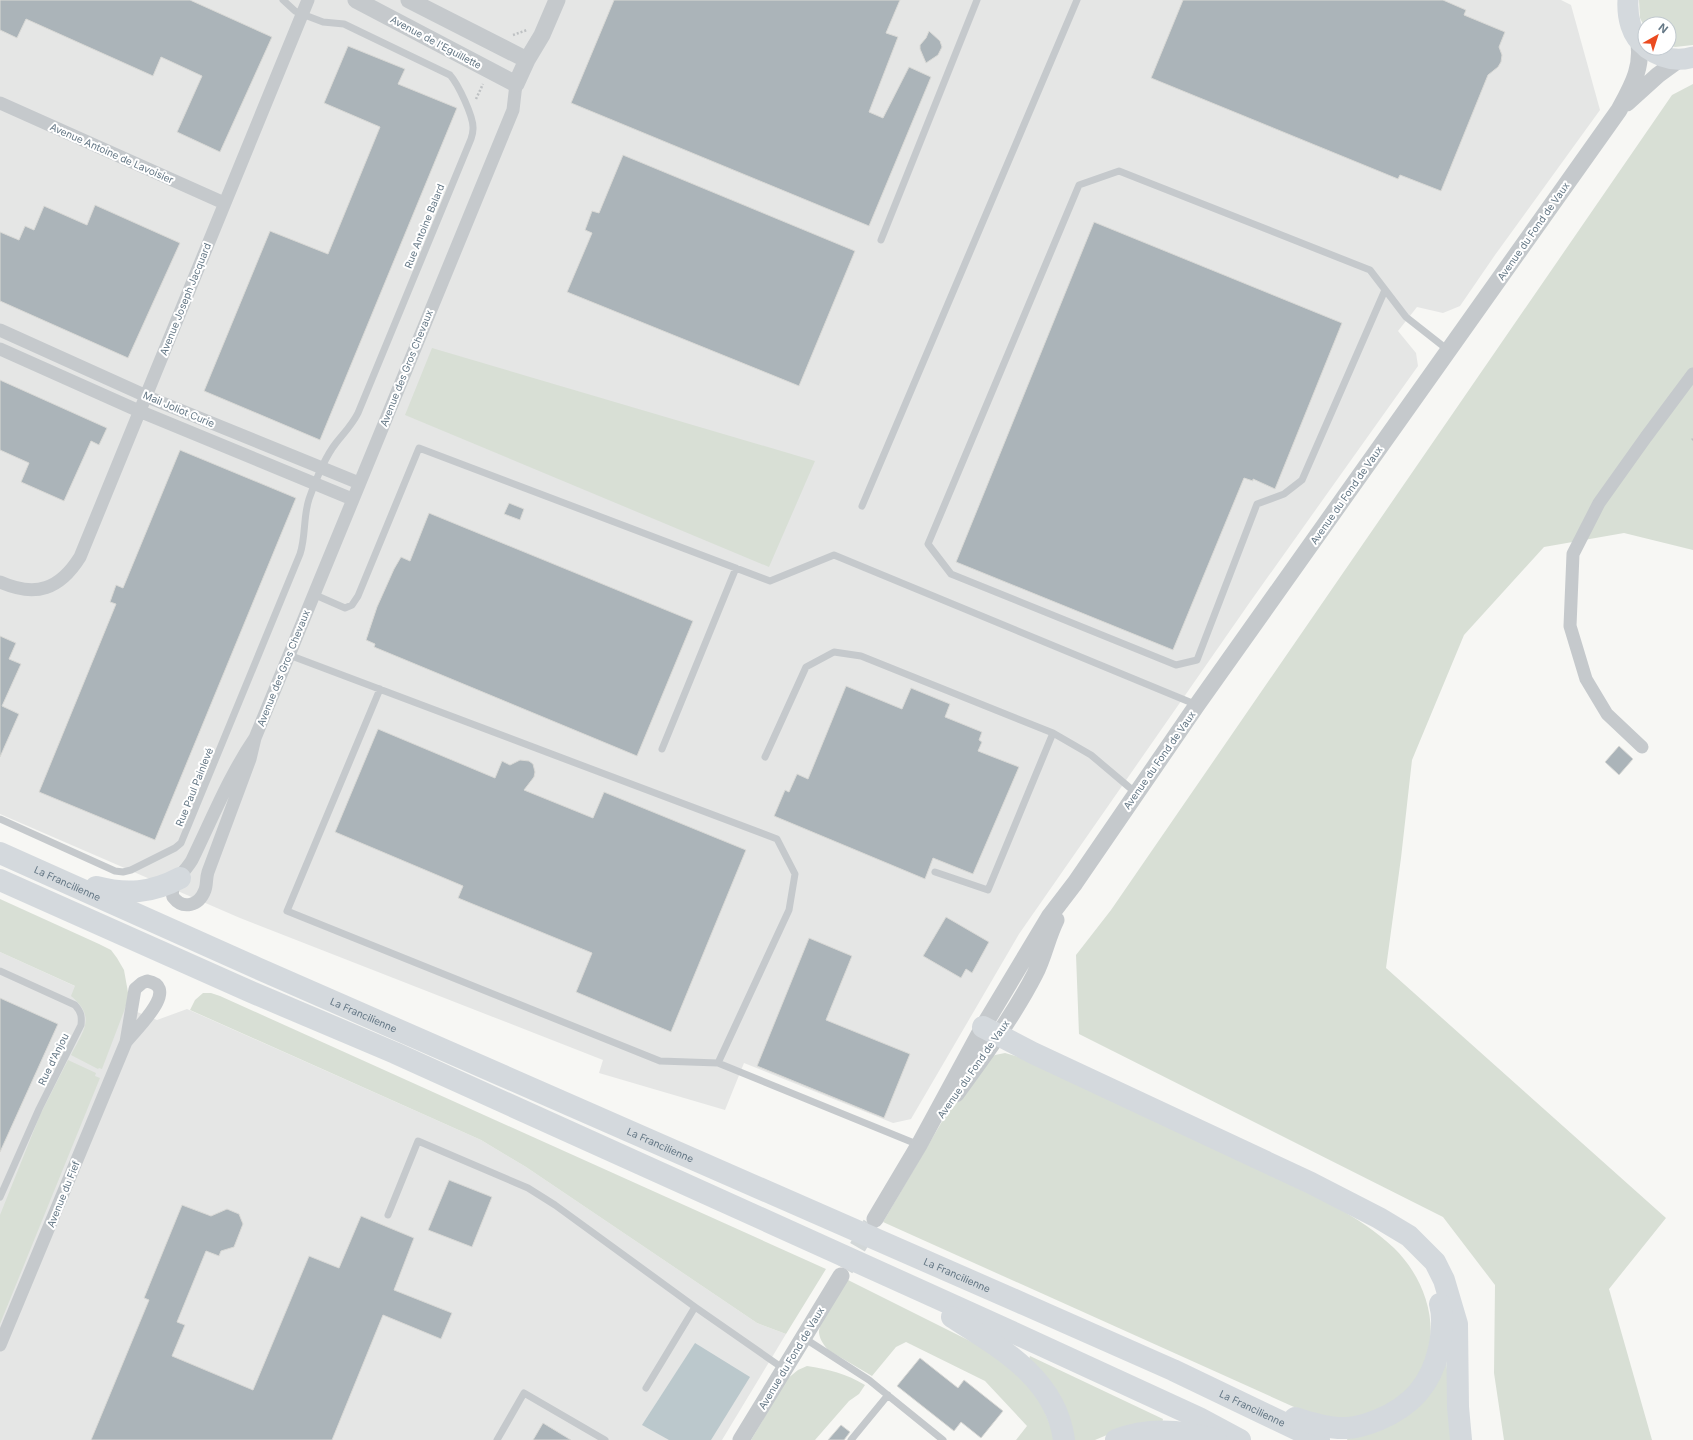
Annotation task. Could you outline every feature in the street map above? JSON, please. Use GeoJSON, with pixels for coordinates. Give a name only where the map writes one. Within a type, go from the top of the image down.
{"type":"FeatureCollection","features":[{"type":"Feature","properties":{"kind":"highway"},"geometry":{"type":"LineString","coordinates":[[1,853],[112,891],[130,892],[148,890],[180,878]]}},
{"type":"Feature","properties":{"kind":"highway","name":"La Francilienne"},"geometry":{"type":"LineString","coordinates":[[1,853],[257,968],[1173,1370],[1319,1440]]}},
{"type":"Feature","properties":{"kind":"highway"},"geometry":{"type":"LineString","coordinates":[[0,880],[249,991],[395,1053],[1192,1415],[1240,1440]]}},
{"type":"Feature","properties":{"kind":"highway"},"geometry":{"type":"LineString","coordinates":[[991,1031],[1032,1054],[1311,1183],[1379,1218],[1409,1236],[1435,1262],[1444,1280],[1458,1324],[1458,1407],[1461,1440]]}},
{"type":"Feature","properties":{"kind":"highway"},"geometry":{"type":"LineString","coordinates":[[1173,1370],[1301,1420],[1326,1426],[1346,1428],[1366,1425],[1389,1416],[1404,1406],[1419,1392],[1431,1375],[1437,1358],[1443,1330],[1441,1306],[1434,1285],[1420,1261],[1403,1241],[1379,1218]]}},
{"type":"Feature","properties":{"kind":"highway"},"geometry":{"type":"LineString","coordinates":[[894,1279],[1004,1352],[1034,1378],[1047,1393],[1056,1409],[1064,1440]]}},
{"type":"Feature","properties":{"kind":"highway"},"geometry":{"type":"LineString","coordinates":[[1116,1440],[1129,1435],[1144,1432],[1169,1431],[1202,1436],[1216,1440]]}},
{"type":"Feature","properties":{"kind":"main road"},"geometry":{"type":"LineString","coordinates":[[1627,1],[1629,20],[1637,34]]}},
{"type":"Feature","properties":{"kind":"main road"},"geometry":{"type":"LineString","coordinates":[[1662,56],[1687,58]]}},
{"type":"Feature","properties":{"kind":"street","name":"Avenue Joseph Jacquard"},"geometry":{"type":"LineString","coordinates":[[0,582],[10,587],[25,590],[48,588],[66,576],[80,557],[308,0]]}},
{"type":"Feature","properties":{"kind":"street","name":"Avenue de l'Eguillette"},"geometry":{"type":"LineString","coordinates":[[356,0],[516,84]]}},
{"type":"Feature","properties":{"kind":"street"},"geometry":{"type":"LineString","coordinates":[[408,0],[527,60]]}},
{"type":"Feature","properties":{"kind":"street","name":"Avenue des Gros Chevaux"},"geometry":{"type":"LineString","coordinates":[[255,738],[512,110],[516,84],[527,60],[542,36],[557,0]]}},
{"type":"Feature","properties":{"kind":"street","name":"Avenue du Fond de Vaux"},"geometry":{"type":"LineString","coordinates":[[875,1219],[991,1031],[1036,973],[1054,922],[1075,883],[1197,705],[1619,110],[1637,72],[1640,56]]}},
{"type":"Feature","properties":{"kind":"street","name":"Avenue du Fond de Vaux"},"geometry":{"type":"LineString","coordinates":[[1619,110],[1658,74],[1687,58]]}},
{"type":"Feature","properties":{"kind":"street","name":"Avenue Antoine de Lavoisier"},"geometry":{"type":"LineString","coordinates":[[0,104],[224,203]]}},
{"type":"Feature","properties":{"kind":"street","name":"Mail Joliot Curie"},"geometry":{"type":"LineString","coordinates":[[0,330],[146,396],[359,483]]}},
{"type":"Feature","properties":{"kind":"street","name":"Mail Joliot Curie"},"geometry":{"type":"LineString","coordinates":[[0,349],[139,411],[352,500]]}},
{"type":"Feature","properties":{"kind":"street"},"geometry":{"type":"LineString","coordinates":[[1642,748],[1608,714],[1586,679],[1570,626],[1573,554],[1599,504],[1693,374]]}},
{"type":"Feature","properties":{"kind":"street"},"geometry":{"type":"LineString","coordinates":[[255,738],[250,759],[208,872],[205,890],[194,904],[180,904],[173,897],[172,889],[190,863],[243,756],[255,738]]}},
{"type":"Feature","properties":{"kind":"street","name":"Avenue du Fief"},"geometry":{"type":"LineString","coordinates":[[0,1346],[126,1042]]}},
{"type":"Feature","properties":{"kind":"street","name":"Avenue du Fond de Vaux"},"geometry":{"type":"LineString","coordinates":[[741,1440],[841,1276]]}},
{"type":"Feature","properties":{"kind":"lane","name":"Rue Antoine Balard"},"geometry":{"type":"LineString","coordinates":[[283,0],[295,11],[323,22],[344,24],[450,75],[458,86],[472,121],[473,130],[354,422],[330,452],[315,484],[306,509],[304,534],[300,554]]}},
{"type":"Feature","properties":{"kind":"lane"},"geometry":{"type":"LineString","coordinates":[[881,240],[977,0]]}},
{"type":"Feature","properties":{"kind":"lane"},"geometry":{"type":"LineString","coordinates":[[862,506],[1077,0]]}},
{"type":"Feature","properties":{"kind":"lane"},"geometry":{"type":"LineString","coordinates":[[1385,290],[1302,480],[1284,494],[1257,504],[1197,660],[1176,665],[951,574],[928,544],[1079,185],[1119,171],[1370,270],[1406,317],[1448,350]]}},
{"type":"Feature","properties":{"kind":"lane"},"geometry":{"type":"LineString","coordinates":[[313,594],[345,608],[352,605],[358,596],[419,448],[770,581],[834,555],[1197,705]]}},
{"type":"Feature","properties":{"kind":"lane","name":"Rue Paul Painlevé"},"geometry":{"type":"LineString","coordinates":[[0,819],[115,870],[123,872],[131,870],[179,846],[183,840],[300,554]]}},
{"type":"Feature","properties":{"kind":"lane"},"geometry":{"type":"LineString","coordinates":[[662,749],[736,568]]}},
{"type":"Feature","properties":{"kind":"lane"},"geometry":{"type":"LineString","coordinates":[[765,757],[806,667],[834,652],[861,656],[1053,732],[1091,755],[1136,793]]}},
{"type":"Feature","properties":{"kind":"lane"},"geometry":{"type":"LineString","coordinates":[[289,655],[777,839],[795,874],[789,910],[718,1063]]}},
{"type":"Feature","properties":{"kind":"lane"},"geometry":{"type":"LineString","coordinates":[[380,689],[288,911],[660,1061],[718,1063],[920,1145]]}},
{"type":"Feature","properties":{"kind":"lane"},"geometry":{"type":"LineString","coordinates":[[935,872],[988,890],[1053,732]]}},
{"type":"Feature","properties":{"kind":"lane","name":"Rue d'Anjou"},"geometry":{"type":"LineString","coordinates":[[0,971],[71,1003],[80,1012],[82,1018],[0,1197]]}},
{"type":"Feature","properties":{"kind":"lane"},"geometry":{"type":"LineString","coordinates":[[388,1215],[418,1141],[528,1188],[555,1205],[695,1307],[784,1369]]}},
{"type":"Feature","properties":{"kind":"lane"},"geometry":{"type":"LineString","coordinates":[[646,1388],[695,1307]]}},
{"type":"Feature","properties":{"kind":"lane"},"geometry":{"type":"LineString","coordinates":[[803,1338],[869,1380],[943,1440]]}},
{"type":"Feature","properties":{"kind":"lane"},"geometry":{"type":"LineString","coordinates":[[497,1440],[524,1393],[605,1440]]}},
{"type":"Feature","properties":{"kind":"lane"},"geometry":{"type":"LineString","coordinates":[[851,1440],[888,1395]]}},
{"type":"Feature","properties":{"kind":"path"},"geometry":{"type":"LineString","coordinates":[[508,36],[526,30]]}},
{"type":"Feature","properties":{"kind":"shaded area"},"geometry":{"type":"Polygon","coordinates":[[[0,0],[1561,0],[1571,5],[1600,110],[1460,306],[1443,313],[1417,307],[1398,331],[1416,353],[1418,366],[1250,602],[1019,934],[911,1119],[893,1123],[744,1063],[725,1110],[599,1073],[603,1060],[240,918],[0,814],[0,0]]]}},
{"type":"Feature","properties":{"kind":"shaded area"},"geometry":{"type":"Polygon","coordinates":[[[1639,0],[1693,0],[1693,45],[1677,47],[1677,16],[1640,16],[1639,0]]]}},
{"type":"Feature","properties":{"kind":"shaded area"},"geometry":{"type":"Polygon","coordinates":[[[1693,84],[1693,550],[1624,533],[1544,547],[1464,635],[1412,760],[1401,858],[1386,968],[1666,1218],[1609,1289],[1652,1440],[1504,1440],[1494,1373],[1495,1285],[1443,1217],[1079,1034],[1076,955],[1111,910],[1672,95],[1693,84]]]}},
{"type":"Feature","properties":{"kind":"shaded area"},"geometry":{"type":"Polygon","coordinates":[[[432,348],[815,461],[769,567],[405,415],[432,348]]]}},
{"type":"Feature","properties":{"kind":"shaded area"},"geometry":{"type":"Polygon","coordinates":[[[0,899],[111,950],[117,958],[124,970],[129,998],[102,1069],[98,1069],[71,1055],[83,1031],[86,1018],[84,1011],[71,996],[75,986],[0,952],[0,899]]]}},
{"type":"Feature","properties":{"kind":"shaded area"},"geometry":{"type":"Polygon","coordinates":[[[0,952],[90,993],[157,1020],[187,1009],[481,1140],[526,1167],[757,1323],[786,1334],[722,1440],[0,1440],[0,952]]]}},
{"type":"Feature","properties":{"kind":"shaded area"},"geometry":{"type":"Polygon","coordinates":[[[203,993],[211,993],[220,996],[826,1269],[786,1334],[757,1323],[526,1167],[481,1140],[190,1010],[195,1000],[203,993]]]}},
{"type":"Feature","properties":{"kind":"shaded area"},"geometry":{"type":"Polygon","coordinates":[[[1005,1053],[1022,1058],[1307,1192],[1344,1212],[1378,1235],[1394,1248],[1408,1264],[1419,1282],[1426,1301],[1430,1321],[1430,1341],[1426,1360],[1417,1379],[1395,1402],[1379,1410],[1349,1418],[1333,1419],[1319,1416],[1294,1407],[883,1222],[944,1118],[988,1059],[995,1055],[1005,1053]]]}},
{"type":"Feature","properties":{"kind":"shaded area"},"geometry":{"type":"Polygon","coordinates":[[[68,1060],[96,1073],[95,1076],[100,1078],[0,1324],[0,1215],[40,1115],[68,1060]]]}},
{"type":"Feature","properties":{"kind":"shaded area"},"geometry":{"type":"Polygon","coordinates":[[[848,1280],[994,1353],[1037,1392],[1056,1440],[1016,1440],[1027,1426],[985,1381],[906,1342],[896,1347],[872,1376],[828,1350],[820,1338],[819,1333],[822,1321],[835,1298],[848,1280]]]}},
{"type":"Feature","properties":{"kind":"shaded area"},"geometry":{"type":"Polygon","coordinates":[[[695,1343],[750,1377],[711,1440],[669,1440],[642,1425],[695,1343]]]}},
{"type":"Feature","properties":{"kind":"shaded area"},"geometry":{"type":"Polygon","coordinates":[[[1030,1356],[1163,1419],[1162,1423],[1114,1432],[1095,1440],[1070,1440],[1028,1362],[1030,1356]]]}},
{"type":"Feature","properties":{"kind":"shaded area"},"geometry":{"type":"Polygon","coordinates":[[[1446,1358],[1453,1440],[1347,1440],[1348,1437],[1446,1358]]]}},
{"type":"Feature","properties":{"kind":"shaded area"},"geometry":{"type":"Polygon","coordinates":[[[807,1366],[837,1372],[865,1385],[859,1394],[849,1401],[815,1440],[751,1440],[787,1379],[798,1370],[807,1366]]]}},
{"type":"Feature","properties":{"kind":"building"},"geometry":{"type":"Polygon","coordinates":[[[0,0],[190,0],[272,37],[220,152],[177,132],[202,76],[161,57],[153,76],[26,19],[17,38],[0,30],[0,0]]]}},
{"type":"Feature","properties":{"kind":"building"},"geometry":{"type":"Polygon","coordinates":[[[614,0],[900,0],[886,33],[898,37],[869,112],[883,118],[909,67],[931,77],[869,226],[571,103],[614,0]]]}},
{"type":"Feature","properties":{"kind":"building"},"geometry":{"type":"Polygon","coordinates":[[[1183,0],[1443,0],[1466,10],[1464,15],[1505,32],[1499,47],[1502,55],[1501,62],[1498,67],[1488,75],[1441,191],[1400,175],[1398,179],[1151,78],[1183,0]]]}},
{"type":"Feature","properties":{"kind":"building"},"geometry":{"type":"Polygon","coordinates":[[[929,31],[940,41],[942,47],[938,55],[926,63],[920,49],[920,45],[926,38],[929,31]]]}},
{"type":"Feature","properties":{"kind":"building"},"geometry":{"type":"Polygon","coordinates":[[[348,46],[405,69],[398,84],[457,108],[320,440],[204,391],[270,231],[328,254],[380,127],[324,103],[348,46]]]}},
{"type":"Feature","properties":{"kind":"building"},"geometry":{"type":"Polygon","coordinates":[[[623,155],[855,251],[799,386],[567,292],[592,233],[585,230],[592,211],[599,213],[623,155]]]}},
{"type":"Feature","properties":{"kind":"building"},"geometry":{"type":"Polygon","coordinates":[[[95,205],[180,243],[128,358],[0,301],[0,232],[19,240],[25,226],[34,230],[44,206],[87,225],[95,205]]]}},
{"type":"Feature","properties":{"kind":"building"},"geometry":{"type":"Polygon","coordinates":[[[1094,222],[1342,323],[1275,489],[1253,479],[1253,481],[1244,478],[1173,650],[956,562],[1094,222]]]}},
{"type":"Feature","properties":{"kind":"building"},"geometry":{"type":"Polygon","coordinates":[[[0,380],[107,428],[99,445],[91,441],[64,501],[21,482],[29,463],[0,450],[0,380]]]}},
{"type":"Feature","properties":{"kind":"building"},"geometry":{"type":"Polygon","coordinates":[[[180,450],[296,498],[155,840],[39,792],[116,604],[110,602],[116,585],[123,588],[180,450]]]}},
{"type":"Feature","properties":{"kind":"building"},"geometry":{"type":"Polygon","coordinates":[[[509,503],[524,509],[520,520],[504,514],[509,503]]]}},
{"type":"Feature","properties":{"kind":"building"},"geometry":{"type":"Polygon","coordinates":[[[429,513],[693,621],[637,756],[374,647],[375,644],[366,640],[377,607],[394,569],[401,557],[410,561],[429,513]]]}},
{"type":"Feature","properties":{"kind":"building"},"geometry":{"type":"Polygon","coordinates":[[[0,636],[16,643],[9,659],[21,664],[2,706],[19,714],[0,757],[0,636]]]}},
{"type":"Feature","properties":{"kind":"building"},"geometry":{"type":"Polygon","coordinates":[[[846,686],[902,709],[911,688],[950,704],[945,717],[982,732],[979,740],[982,742],[978,751],[1019,767],[973,874],[933,858],[925,879],[774,816],[785,790],[789,792],[797,774],[808,779],[846,686]]]}},
{"type":"Feature","properties":{"kind":"building"},"geometry":{"type":"Polygon","coordinates":[[[378,729],[495,778],[502,761],[510,765],[520,760],[529,761],[533,764],[535,772],[534,777],[524,790],[593,818],[604,792],[746,850],[671,1032],[576,992],[592,953],[458,898],[463,886],[335,832],[378,729]]]}},
{"type":"Feature","properties":{"kind":"building"},"geometry":{"type":"Polygon","coordinates":[[[1619,746],[1633,759],[1619,775],[1605,762],[1619,746]]]}},
{"type":"Feature","properties":{"kind":"building"},"geometry":{"type":"Polygon","coordinates":[[[946,917],[989,942],[972,973],[966,969],[961,978],[923,956],[946,917]]]}},
{"type":"Feature","properties":{"kind":"building"},"geometry":{"type":"Polygon","coordinates":[[[809,938],[852,956],[826,1020],[910,1054],[884,1118],[757,1066],[809,938]]]}},
{"type":"Feature","properties":{"kind":"building"},"geometry":{"type":"Polygon","coordinates":[[[0,998],[58,1024],[0,1152],[0,998]]]}},
{"type":"Feature","properties":{"kind":"building"},"geometry":{"type":"Polygon","coordinates":[[[449,1180],[492,1197],[472,1247],[428,1230],[449,1180]]]}},
{"type":"Feature","properties":{"kind":"building"},"geometry":{"type":"Polygon","coordinates":[[[182,1205],[211,1216],[227,1209],[239,1214],[243,1224],[234,1247],[221,1251],[219,1256],[206,1251],[177,1322],[185,1325],[172,1356],[253,1390],[309,1256],[339,1268],[361,1216],[414,1238],[394,1290],[452,1313],[441,1339],[383,1315],[332,1440],[91,1440],[149,1300],[144,1298],[182,1205]]]}},
{"type":"Feature","properties":{"kind":"building"},"geometry":{"type":"Polygon","coordinates":[[[920,1358],[958,1388],[964,1380],[1003,1411],[981,1438],[961,1422],[954,1431],[897,1386],[920,1358]]]}},
{"type":"Feature","properties":{"kind":"building"},"geometry":{"type":"Polygon","coordinates":[[[543,1423],[571,1440],[533,1440],[543,1423]]]}},
{"type":"Feature","properties":{"kind":"building"},"geometry":{"type":"Polygon","coordinates":[[[841,1425],[850,1432],[844,1440],[828,1440],[841,1425]]]}},
{"type":"Feature","properties":{"kind":"tunnel"},"geometry":{"type":"LineString","coordinates":[[845,1269],[871,1224]]}}]}
